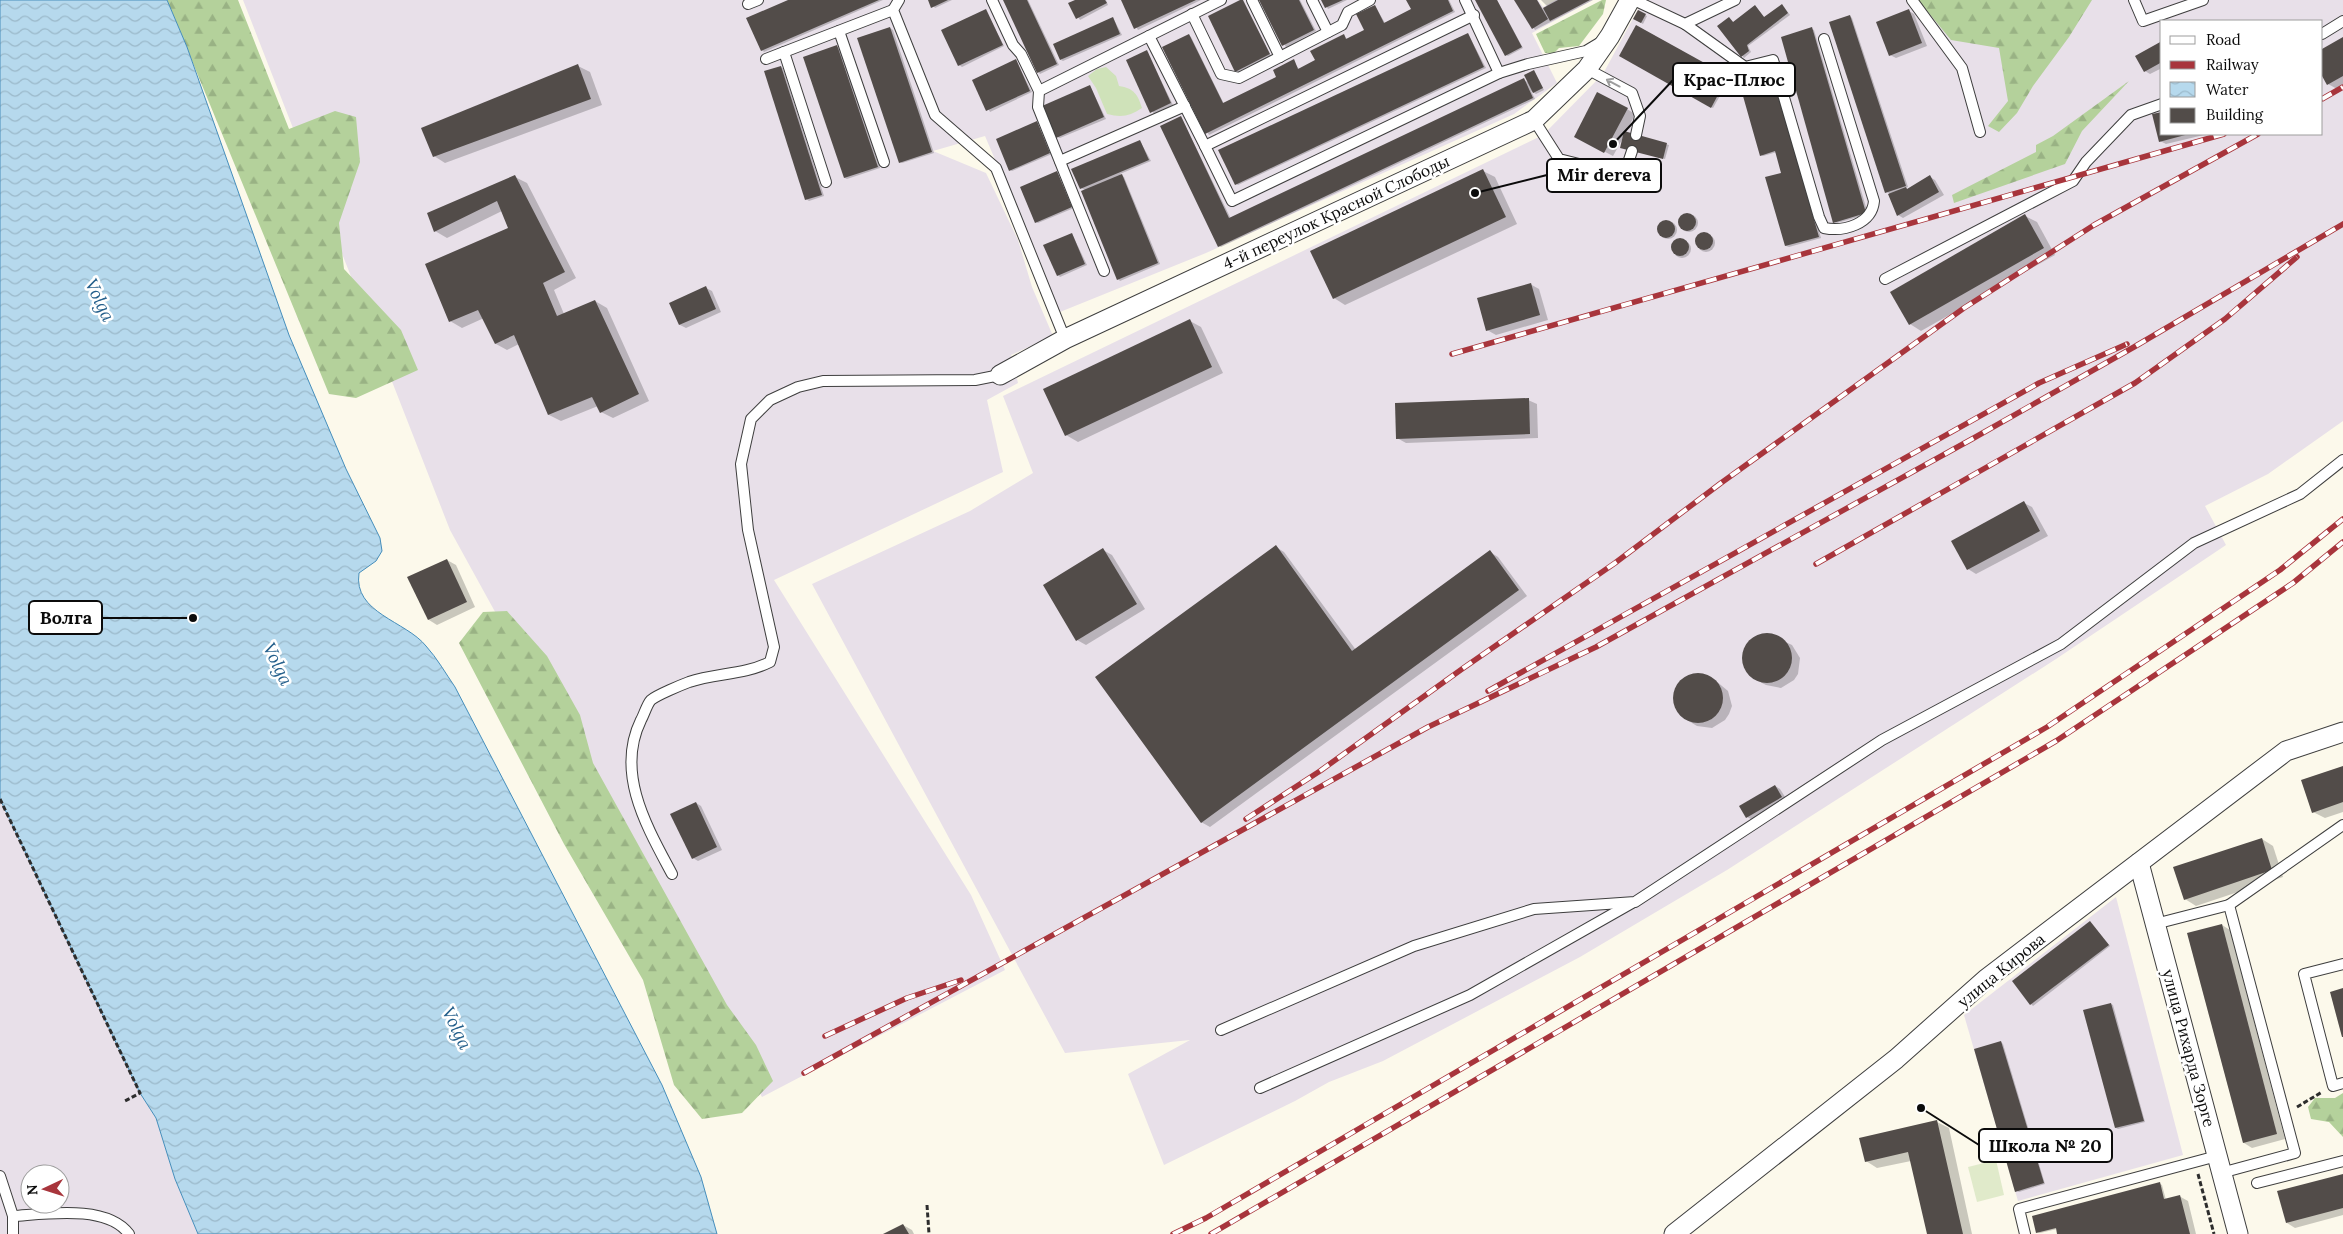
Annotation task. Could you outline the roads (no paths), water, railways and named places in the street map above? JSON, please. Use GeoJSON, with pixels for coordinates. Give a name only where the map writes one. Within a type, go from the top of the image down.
{"type":"FeatureCollection","features":[{"type":"Feature","properties":{"kind":"street","name":"4-й переулок Красной Слободы"},"geometry":{"type":"LineString","coordinates":[[1000,375],[1065,339],[1534,120],[1587,69],[1610,36],[1630,0]]}},
{"type":"Feature","properties":{"kind":"street","name":"улица Кирова"},"geometry":{"type":"LineString","coordinates":[[1674,1234],[1896,1059],[1986,979],[2286,751],[2343,732]]}},
{"type":"Feature","properties":{"kind":"street","name":"улица Рихарда Зорге"},"geometry":{"type":"LineString","coordinates":[[2139,863],[2238,1234]]}},
{"type":"Feature","properties":{"kind":"lane"},"geometry":{"type":"LineString","coordinates":[[748,4],[758,0]]}},
{"type":"Feature","properties":{"kind":"lane"},"geometry":{"type":"LineString","coordinates":[[766,59],[893,10],[899,0]]}},
{"type":"Feature","properties":{"kind":"lane"},"geometry":{"type":"LineString","coordinates":[[992,0],[1013,45],[1021,54],[1039,91],[1038,106],[1104,271]]}},
{"type":"Feature","properties":{"kind":"lane"},"geometry":{"type":"LineString","coordinates":[[1039,91],[1221,0]]}},
{"type":"Feature","properties":{"kind":"lane"},"geometry":{"type":"LineString","coordinates":[[1252,0],[1280,57]]}},
{"type":"Feature","properties":{"kind":"lane"},"geometry":{"type":"LineString","coordinates":[[1312,0],[1328,32]]}},
{"type":"Feature","properties":{"kind":"lane"},"geometry":{"type":"LineString","coordinates":[[1192,14],[1221,74],[1239,78],[1342,25],[1348,12],[1370,0]]}},
{"type":"Feature","properties":{"kind":"lane"},"geometry":{"type":"LineString","coordinates":[[1465,0],[1474,15],[1499,73]]}},
{"type":"Feature","properties":{"kind":"lane"},"geometry":{"type":"LineString","coordinates":[[1634,0],[1685,24],[1745,67],[1773,60],[1818,217],[1824,228],[1836,230],[1867,218],[1873,210],[1874,201],[1824,39]]}},
{"type":"Feature","properties":{"kind":"lane"},"geometry":{"type":"LineString","coordinates":[[1685,24],[1735,0]]}},
{"type":"Feature","properties":{"kind":"lane"},"geometry":{"type":"LineString","coordinates":[[1912,0],[1962,68],[1980,132]]}},
{"type":"Feature","properties":{"kind":"lane"},"geometry":{"type":"LineString","coordinates":[[2134,0],[2143,21],[2203,0]]}},
{"type":"Feature","properties":{"kind":"lane"},"geometry":{"type":"LineString","coordinates":[[893,10],[935,115],[996,168],[1065,339]]}},
{"type":"Feature","properties":{"kind":"lane"},"geometry":{"type":"LineString","coordinates":[[1205,146],[1474,15]]}},
{"type":"Feature","properties":{"kind":"lane"},"geometry":{"type":"LineString","coordinates":[[2323,33],[2343,21]]}},
{"type":"Feature","properties":{"kind":"lane"},"geometry":{"type":"LineString","coordinates":[[839,30],[884,162]]}},
{"type":"Feature","properties":{"kind":"lane"},"geometry":{"type":"LineString","coordinates":[[1149,36],[1232,201],[1499,73],[1528,64],[1586,51],[1610,36]]}},
{"type":"Feature","properties":{"kind":"lane"},"geometry":{"type":"LineString","coordinates":[[784,52],[826,182]]}},
{"type":"Feature","properties":{"kind":"lane"},"geometry":{"type":"LineString","coordinates":[[1587,69],[1632,93],[1640,116],[1636,135]]}},
{"type":"Feature","properties":{"kind":"lane"},"geometry":{"type":"LineString","coordinates":[[1885,280],[2073,181],[2086,162],[2130,115],[2160,105]]}},
{"type":"Feature","properties":{"kind":"lane"},"geometry":{"type":"LineString","coordinates":[[1060,161],[1185,106]]}},
{"type":"Feature","properties":{"kind":"lane"},"geometry":{"type":"LineString","coordinates":[[1534,120],[1559,160],[1595,168],[1626,169],[1632,151]]}},
{"type":"Feature","properties":{"kind":"lane"},"geometry":{"type":"LineString","coordinates":[[672,874],[649,831],[635,793],[630,756],[638,728],[651,700],[689,682],[754,670],[770,662],[774,647],[748,530],[740,464],[751,419],[770,400],[798,387],[822,381],[975,380],[1000,375]]}},
{"type":"Feature","properties":{"kind":"lane"},"geometry":{"type":"LineString","coordinates":[[1260,1088],[1470,995],[1635,902],[1882,740],[2061,644],[2194,543],[2300,494],[2343,460]]}},
{"type":"Feature","properties":{"kind":"lane"},"geometry":{"type":"LineString","coordinates":[[2156,924],[2229,905],[2343,826]]}},
{"type":"Feature","properties":{"kind":"lane"},"geometry":{"type":"LineString","coordinates":[[1221,1030],[1414,946],[1534,909],[1635,902]]}},
{"type":"Feature","properties":{"kind":"lane"},"geometry":{"type":"LineString","coordinates":[[2026,1234],[2019,1209],[2195,1162],[2219,1164],[2294,1153],[2229,905]]}},
{"type":"Feature","properties":{"kind":"lane"},"geometry":{"type":"LineString","coordinates":[[2338,1085],[2304,974],[2343,964]]}},
{"type":"Feature","properties":{"kind":"lane"},"geometry":{"type":"LineString","coordinates":[[2256,1184],[2343,1161]]}},
{"type":"Feature","properties":{"kind":"lane"},"geometry":{"type":"LineString","coordinates":[[0,1176],[13,1216],[13,1234]]}},
{"type":"Feature","properties":{"kind":"lane"},"geometry":{"type":"LineString","coordinates":[[13,1216],[76,1212],[104,1218],[126,1230],[129,1234]]}},
{"type":"Feature","properties":{"kind":"water","name":"Volga"},"geometry":{"type":"Polygon","coordinates":[[[0,0],[167,0],[187,47],[289,335],[346,469],[380,538],[382,551],[376,561],[359,573],[359,587],[364,598],[372,607],[417,637],[426,646],[455,687],[662,1085],[701,1177],[717,1234],[198,1234],[175,1179],[156,1118],[140,1093],[0,799],[0,0]]]}},
{"type":"Feature","properties":{"kind":"railway"},"geometry":{"type":"LineString","coordinates":[[2323,98],[2343,87]]}},
{"type":"Feature","properties":{"kind":"railway"},"geometry":{"type":"LineString","coordinates":[[1452,354],[2220,135]]}},
{"type":"Feature","properties":{"kind":"railway"},"geometry":{"type":"LineString","coordinates":[[1246,819],[1320,771],[1462,669],[1615,563],[1721,483],[1964,308],[2094,225],[2256,135]]}},
{"type":"Feature","properties":{"kind":"railway"},"geometry":{"type":"LineString","coordinates":[[804,1073],[1428,727],[1596,647],[1972,439],[2134,347],[2343,224]]}},
{"type":"Feature","properties":{"kind":"railway"},"geometry":{"type":"LineString","coordinates":[[1816,564],[2135,383],[2225,319],[2297,257]]}},
{"type":"Feature","properties":{"kind":"railway"},"geometry":{"type":"LineString","coordinates":[[1488,691],[2039,383],[2127,344]]}},
{"type":"Feature","properties":{"kind":"railway"},"geometry":{"type":"LineString","coordinates":[[1173,1234],[1206,1218],[2047,727],[2280,570],[2343,519]]}},
{"type":"Feature","properties":{"kind":"railway"},"geometry":{"type":"LineString","coordinates":[[1211,1234],[2056,741],[2293,583],[2343,542]]}},
{"type":"Feature","properties":{"kind":"railway"},"geometry":{"type":"LineString","coordinates":[[825,1036],[907,998],[961,980]]}},
{"type":"Feature","properties":{"kind":"place","name":"Крас-Плюс"},"geometry":{"type":"Point","coordinates":[1613,144]}},
{"type":"Feature","properties":{"kind":"place","name":"Mir dereva"},"geometry":{"type":"Point","coordinates":[1475,193]}},
{"type":"Feature","properties":{"kind":"place","name":"Волга"},"geometry":{"type":"Point","coordinates":[193,618]}},
{"type":"Feature","properties":{"kind":"place","name":"Школа № 20"},"geometry":{"type":"Point","coordinates":[1921,1108]}}]}
